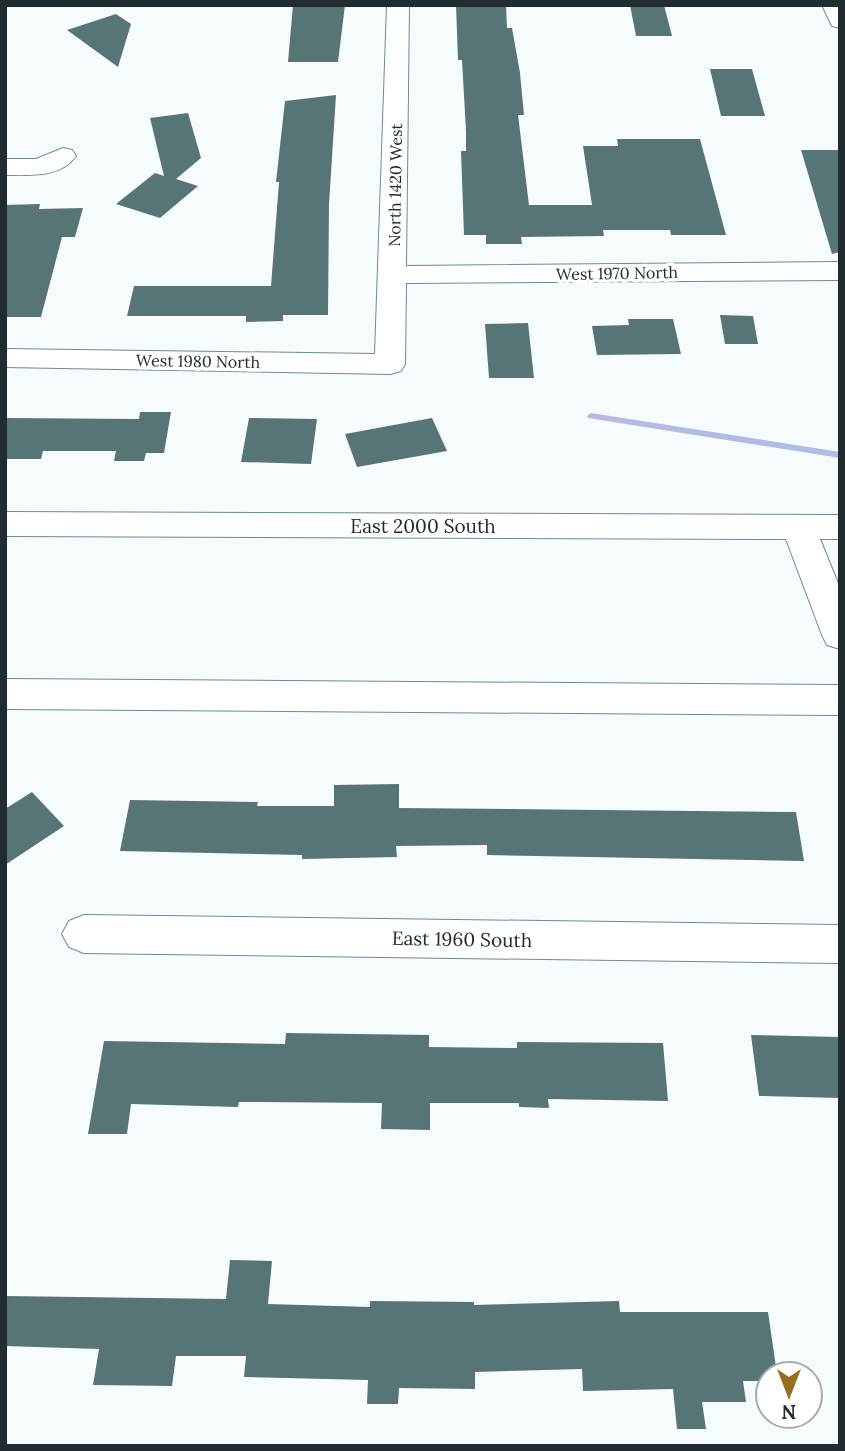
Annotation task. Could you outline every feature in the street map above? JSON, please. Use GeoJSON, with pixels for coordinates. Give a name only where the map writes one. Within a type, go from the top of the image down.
{"type":"FeatureCollection","features":[{"type":"Feature","properties":{"kind":"street","name":"North 1420 West"},"geometry":{"type":"LineString","coordinates":[[390,364],[398,5]]}},
{"type":"Feature","properties":{"kind":"street"},"geometry":{"type":"LineString","coordinates":[[833,5],[840,21]]}},
{"type":"Feature","properties":{"kind":"street"},"geometry":{"type":"LineString","coordinates":[[5,167],[41,167],[63,156]]}},
{"type":"Feature","properties":{"kind":"street","name":"West 1970 North"},"geometry":{"type":"LineString","coordinates":[[394,275],[840,271]]}},
{"type":"Feature","properties":{"kind":"street","name":"West 1980 North"},"geometry":{"type":"LineString","coordinates":[[5,358],[390,364]]}},
{"type":"Feature","properties":{"kind":"street","name":"East 2000 South"},"geometry":{"type":"LineString","coordinates":[[5,524],[840,527]]}},
{"type":"Feature","properties":{"kind":"street"},"geometry":{"type":"LineString","coordinates":[[799,528],[838,628]]}},
{"type":"Feature","properties":{"kind":"street"},"geometry":{"type":"LineString","coordinates":[[5,694],[840,700]]}},
{"type":"Feature","properties":{"kind":"street","name":"East 1960 South"},"geometry":{"type":"LineString","coordinates":[[84,934],[840,944]]}},
{"type":"Feature","properties":{"kind":"building"},"geometry":{"type":"Polygon","coordinates":[[[293,5],[345,5],[338,62],[288,62],[293,5]]]}},
{"type":"Feature","properties":{"kind":"building"},"geometry":{"type":"Polygon","coordinates":[[[456,5],[506,5],[507,28],[512,28],[520,73],[524,115],[518,115],[529,205],[592,205],[583,146],[618,146],[617,139],[700,139],[726,235],[671,235],[670,230],[603,230],[604,236],[521,237],[522,244],[486,244],[486,235],[464,235],[461,151],[466,151],[466,131],[462,60],[458,60],[456,5]]]}},
{"type":"Feature","properties":{"kind":"building"},"geometry":{"type":"Polygon","coordinates":[[[630,5],[664,5],[672,36],[636,36],[630,5]]]}},
{"type":"Feature","properties":{"kind":"building"},"geometry":{"type":"Polygon","coordinates":[[[116,14],[131,24],[118,67],[67,30],[116,14]]]}},
{"type":"Feature","properties":{"kind":"building"},"geometry":{"type":"Polygon","coordinates":[[[710,69],[752,69],[765,116],[721,116],[710,69]]]}},
{"type":"Feature","properties":{"kind":"building"},"geometry":{"type":"Polygon","coordinates":[[[336,95],[329,204],[328,315],[283,315],[283,321],[246,322],[246,316],[127,316],[134,286],[271,286],[279,182],[276,182],[285,101],[336,95]]]}},
{"type":"Feature","properties":{"kind":"building"},"geometry":{"type":"Polygon","coordinates":[[[188,113],[201,158],[176,179],[198,186],[160,218],[116,204],[155,173],[164,176],[150,118],[188,113]]]}},
{"type":"Feature","properties":{"kind":"building"},"geometry":{"type":"Polygon","coordinates":[[[801,150],[840,150],[840,252],[832,254],[801,150]]]}},
{"type":"Feature","properties":{"kind":"building"},"geometry":{"type":"Polygon","coordinates":[[[40,204],[39,209],[83,208],[75,237],[62,237],[41,317],[5,317],[5,205],[40,204]]]}},
{"type":"Feature","properties":{"kind":"building"},"geometry":{"type":"Polygon","coordinates":[[[720,315],[753,316],[758,344],[725,344],[720,315]]]}},
{"type":"Feature","properties":{"kind":"building"},"geometry":{"type":"Polygon","coordinates":[[[628,319],[673,319],[681,354],[597,355],[592,326],[629,325],[628,319]]]}},
{"type":"Feature","properties":{"kind":"building"},"geometry":{"type":"Polygon","coordinates":[[[528,323],[534,378],[489,378],[485,324],[528,323]]]}},
{"type":"Feature","properties":{"kind":"building"},"geometry":{"type":"Polygon","coordinates":[[[140,412],[171,412],[164,453],[146,453],[144,461],[114,461],[116,451],[43,451],[41,459],[5,459],[5,418],[139,419],[140,412]]]}},
{"type":"Feature","properties":{"kind":"building"},"geometry":{"type":"Polygon","coordinates":[[[249,418],[317,419],[311,464],[241,462],[249,418]]]}},
{"type":"Feature","properties":{"kind":"building"},"geometry":{"type":"Polygon","coordinates":[[[432,418],[447,451],[357,467],[345,434],[432,418]]]}},
{"type":"Feature","properties":{"kind":"building"},"geometry":{"type":"Polygon","coordinates":[[[399,784],[399,808],[796,812],[804,861],[487,855],[487,845],[396,846],[397,857],[302,859],[302,855],[120,851],[130,800],[258,802],[257,806],[334,806],[334,785],[399,784]]]}},
{"type":"Feature","properties":{"kind":"building"},"geometry":{"type":"Polygon","coordinates":[[[32,792],[64,826],[5,865],[5,809],[32,792]]]}},
{"type":"Feature","properties":{"kind":"building"},"geometry":{"type":"Polygon","coordinates":[[[286,1033],[429,1035],[429,1047],[517,1048],[517,1042],[663,1043],[668,1101],[548,1099],[549,1108],[519,1107],[519,1103],[430,1103],[430,1130],[381,1129],[382,1103],[239,1102],[238,1107],[131,1104],[127,1134],[88,1134],[104,1041],[285,1044],[286,1033]]]}},
{"type":"Feature","properties":{"kind":"building"},"geometry":{"type":"Polygon","coordinates":[[[751,1035],[840,1037],[840,1098],[759,1096],[751,1035]]]}},
{"type":"Feature","properties":{"kind":"building"},"geometry":{"type":"Polygon","coordinates":[[[230,1260],[272,1261],[268,1304],[370,1307],[370,1301],[474,1302],[474,1305],[619,1301],[620,1312],[768,1312],[775,1360],[754,1360],[754,1381],[743,1381],[746,1402],[702,1402],[706,1429],[677,1429],[673,1389],[583,1391],[582,1369],[475,1372],[475,1389],[399,1388],[398,1404],[367,1404],[368,1380],[244,1377],[246,1356],[176,1356],[172,1386],[93,1385],[99,1349],[5,1346],[5,1296],[226,1299],[230,1260]]]}},
{"type":"Feature","properties":{"kind":"waterway"},"geometry":{"type":"LineString","coordinates":[[591,416],[840,455]]}}]}
